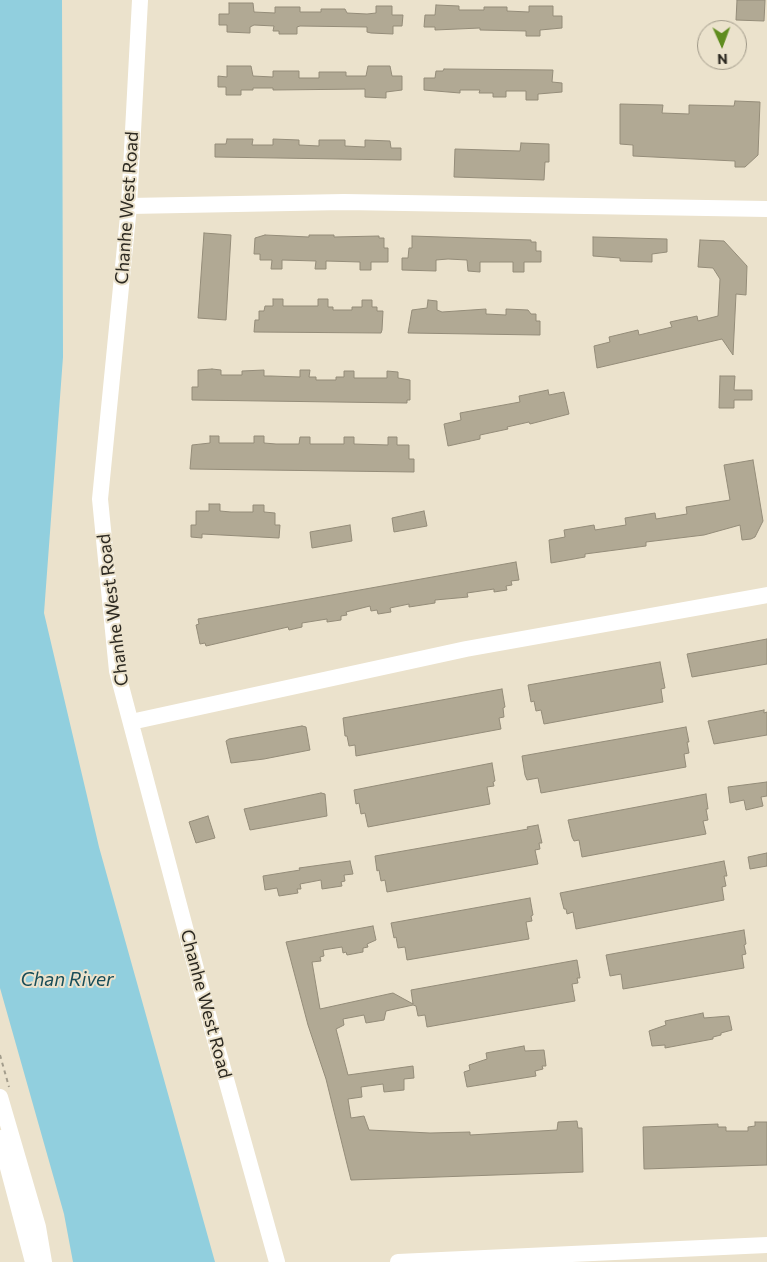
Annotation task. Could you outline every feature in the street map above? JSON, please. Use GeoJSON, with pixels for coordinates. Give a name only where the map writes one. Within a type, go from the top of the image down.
{"type":"FeatureCollection","features":[{"type":"Feature","properties":{"kind":"street","name":"Chanhe West Road"},"geometry":{"type":"LineString","coordinates":[[140,0],[130,206],[100,499],[117,671],[212,1029],[278,1262]]}},
{"type":"Feature","properties":{"kind":"street"},"geometry":{"type":"LineString","coordinates":[[130,206],[344,202],[767,209]]}},
{"type":"Feature","properties":{"kind":"street"},"geometry":{"type":"LineString","coordinates":[[131,722],[466,649],[767,595]]}},
{"type":"Feature","properties":{"kind":"street"},"geometry":{"type":"LineString","coordinates":[[0,1097],[38,1226],[44,1262]]}},
{"type":"Feature","properties":{"kind":"street"},"geometry":{"type":"LineString","coordinates":[[0,1138],[33,1262]]}},
{"type":"Feature","properties":{"kind":"street"},"geometry":{"type":"LineString","coordinates":[[398,1262],[644,1256],[767,1245]]}},
{"type":"Feature","properties":{"kind":"water","name":"Chan River"},"geometry":{"type":"Polygon","coordinates":[[[0,0],[62,0],[63,357],[44,613],[99,847],[215,1262],[73,1262],[64,1214],[0,988],[0,0]]]}},
{"type":"Feature","properties":{"kind":"building"},"geometry":{"type":"Polygon","coordinates":[[[737,0],[765,0],[764,21],[736,20],[737,0]]]}},
{"type":"Feature","properties":{"kind":"building"},"geometry":{"type":"Polygon","coordinates":[[[229,3],[253,3],[254,12],[275,13],[275,7],[300,7],[300,12],[321,12],[321,9],[345,9],[347,13],[367,14],[376,13],[376,6],[392,6],[392,15],[403,15],[402,26],[393,26],[393,34],[367,32],[367,27],[300,26],[297,27],[297,34],[279,34],[279,31],[273,31],[274,26],[254,25],[250,27],[250,33],[227,32],[227,25],[219,25],[219,14],[229,14],[229,3]]]}},
{"type":"Feature","properties":{"kind":"building"},"geometry":{"type":"Polygon","coordinates":[[[436,5],[459,6],[459,10],[484,10],[484,7],[507,7],[507,11],[529,12],[529,6],[553,6],[553,16],[562,16],[562,28],[540,30],[540,36],[526,36],[526,31],[480,30],[480,28],[435,30],[435,27],[424,27],[425,15],[435,15],[436,5]]]}},
{"type":"Feature","properties":{"kind":"building"},"geometry":{"type":"Polygon","coordinates":[[[227,66],[251,66],[253,76],[273,77],[273,71],[299,71],[299,78],[319,78],[319,72],[346,72],[346,76],[366,76],[368,66],[390,66],[392,76],[402,76],[402,90],[386,92],[386,98],[365,97],[365,89],[273,90],[273,88],[253,88],[253,90],[241,90],[241,95],[226,95],[226,87],[218,87],[218,76],[227,77],[227,66]]]}},
{"type":"Feature","properties":{"kind":"building"},"geometry":{"type":"Polygon","coordinates":[[[444,69],[553,70],[552,82],[562,83],[562,92],[538,94],[538,100],[526,100],[526,91],[506,91],[506,97],[493,97],[493,93],[479,93],[480,90],[460,90],[460,93],[424,90],[424,78],[435,78],[436,71],[443,71],[444,69]]]}},
{"type":"Feature","properties":{"kind":"building"},"geometry":{"type":"Polygon","coordinates":[[[735,101],[760,102],[758,155],[745,167],[735,167],[735,161],[633,156],[633,145],[620,144],[620,104],[663,105],[662,113],[689,114],[689,105],[734,106],[735,101]]]}},
{"type":"Feature","properties":{"kind":"building"},"geometry":{"type":"Polygon","coordinates":[[[227,139],[253,139],[252,145],[273,145],[273,139],[299,140],[299,145],[319,146],[319,140],[345,140],[345,146],[365,147],[365,140],[390,141],[391,148],[401,148],[401,160],[215,157],[215,144],[226,144],[227,139]]]}},
{"type":"Feature","properties":{"kind":"building"},"geometry":{"type":"Polygon","coordinates":[[[521,143],[549,144],[549,162],[545,162],[544,180],[454,177],[455,149],[520,151],[521,143]]]}},
{"type":"Feature","properties":{"kind":"building"},"geometry":{"type":"Polygon","coordinates":[[[204,233],[231,235],[226,320],[198,318],[204,233]]]}},
{"type":"Feature","properties":{"kind":"building"},"geometry":{"type":"Polygon","coordinates":[[[265,235],[309,237],[309,235],[334,235],[334,237],[379,236],[379,238],[384,238],[384,248],[388,248],[388,262],[371,262],[371,270],[360,270],[360,262],[326,261],[326,269],[315,269],[316,261],[282,260],[282,269],[271,269],[272,260],[260,260],[260,254],[254,254],[255,238],[265,235]]]}},
{"type":"Feature","properties":{"kind":"building"},"geometry":{"type":"Polygon","coordinates":[[[412,236],[531,240],[531,242],[536,242],[536,251],[541,251],[541,262],[524,262],[524,272],[513,272],[513,262],[480,262],[480,272],[468,271],[467,260],[448,259],[436,260],[436,271],[402,270],[402,258],[408,258],[409,248],[412,248],[412,236]]]}},
{"type":"Feature","properties":{"kind":"building"},"geometry":{"type":"Polygon","coordinates":[[[593,237],[667,239],[667,252],[652,254],[652,262],[620,261],[620,258],[593,256],[593,237]]]}},
{"type":"Feature","properties":{"kind":"building"},"geometry":{"type":"Polygon","coordinates":[[[700,240],[724,241],[747,266],[746,295],[736,294],[733,355],[722,339],[597,368],[594,346],[610,342],[609,337],[638,330],[639,335],[672,327],[670,322],[697,316],[698,321],[718,316],[720,279],[713,268],[698,267],[700,240]]]}},
{"type":"Feature","properties":{"kind":"building"},"geometry":{"type":"Polygon","coordinates":[[[273,299],[283,299],[283,306],[318,306],[318,299],[328,299],[328,307],[333,307],[333,310],[352,310],[352,307],[362,307],[362,300],[372,300],[372,307],[377,307],[377,311],[383,311],[382,330],[381,333],[254,332],[255,320],[259,320],[259,311],[264,311],[265,306],[273,306],[273,299]]]}},
{"type":"Feature","properties":{"kind":"building"},"geometry":{"type":"Polygon","coordinates":[[[428,300],[437,301],[437,310],[442,312],[486,309],[486,314],[506,315],[506,309],[528,310],[531,314],[536,314],[536,321],[540,321],[540,335],[408,333],[412,310],[427,308],[428,300]]]}},
{"type":"Feature","properties":{"kind":"building"},"geometry":{"type":"Polygon","coordinates":[[[198,370],[221,370],[221,375],[242,375],[242,371],[264,370],[264,376],[300,377],[300,370],[310,370],[309,377],[316,377],[316,380],[336,380],[336,377],[344,377],[344,371],[354,371],[354,378],[387,378],[387,371],[398,372],[398,378],[410,380],[410,400],[407,400],[407,403],[192,400],[192,387],[198,387],[198,370]]]}},
{"type":"Feature","properties":{"kind":"building"},"geometry":{"type":"Polygon","coordinates":[[[720,376],[735,376],[734,390],[752,390],[752,400],[734,400],[734,408],[719,408],[720,376]]]}},
{"type":"Feature","properties":{"kind":"building"},"geometry":{"type":"Polygon","coordinates":[[[548,390],[549,395],[564,392],[569,414],[530,424],[529,422],[507,427],[508,429],[480,435],[480,439],[448,446],[444,424],[461,420],[460,413],[520,402],[519,396],[548,390]]]}},
{"type":"Feature","properties":{"kind":"building"},"geometry":{"type":"Polygon","coordinates":[[[210,436],[219,436],[219,443],[254,443],[254,436],[264,436],[264,443],[299,444],[300,437],[310,437],[310,444],[344,444],[344,437],[354,437],[354,444],[388,445],[388,437],[397,437],[397,445],[409,445],[409,459],[414,459],[414,472],[190,469],[192,445],[210,443],[210,436]]]}},
{"type":"Feature","properties":{"kind":"building"},"geometry":{"type":"Polygon","coordinates":[[[753,460],[763,521],[755,537],[742,540],[740,525],[704,535],[646,542],[646,546],[585,554],[585,557],[551,563],[549,540],[565,537],[564,530],[594,525],[595,530],[626,525],[625,518],[655,513],[656,519],[687,514],[686,507],[730,500],[724,465],[753,460]]]}},
{"type":"Feature","properties":{"kind":"building"},"geometry":{"type":"Polygon","coordinates":[[[209,504],[220,504],[220,511],[231,512],[253,512],[253,505],[264,505],[264,512],[275,513],[275,525],[280,525],[279,538],[202,534],[202,538],[191,537],[191,525],[196,525],[196,511],[209,511],[209,504]]]}},
{"type":"Feature","properties":{"kind":"building"},"geometry":{"type":"Polygon","coordinates":[[[424,511],[427,526],[394,532],[392,518],[424,511]]]}},
{"type":"Feature","properties":{"kind":"building"},"geometry":{"type":"Polygon","coordinates":[[[350,525],[352,541],[312,548],[310,532],[350,525]]]}},
{"type":"Feature","properties":{"kind":"building"},"geometry":{"type":"Polygon","coordinates":[[[516,562],[519,580],[511,581],[512,585],[506,586],[507,590],[494,592],[494,589],[467,593],[468,597],[435,600],[435,603],[409,607],[409,604],[390,608],[391,612],[378,614],[377,610],[371,611],[370,606],[346,612],[347,615],[341,616],[341,620],[327,622],[327,619],[302,623],[302,627],[289,630],[288,627],[206,646],[205,643],[200,644],[196,625],[199,624],[198,619],[516,562]]]}},
{"type":"Feature","properties":{"kind":"building"},"geometry":{"type":"Polygon","coordinates":[[[767,639],[767,664],[692,677],[687,654],[767,639]]]}},
{"type":"Feature","properties":{"kind":"building"},"geometry":{"type":"Polygon","coordinates":[[[660,662],[665,688],[661,689],[663,702],[544,724],[541,710],[536,711],[534,701],[531,702],[528,685],[660,662]]]}},
{"type":"Feature","properties":{"kind":"building"},"geometry":{"type":"Polygon","coordinates":[[[502,689],[505,707],[503,708],[504,717],[499,718],[501,729],[356,756],[355,745],[349,746],[347,736],[345,736],[343,718],[502,689]]]}},
{"type":"Feature","properties":{"kind":"building"},"geometry":{"type":"Polygon","coordinates":[[[764,710],[764,713],[767,712],[767,735],[714,744],[708,721],[764,710]]]}},
{"type":"Feature","properties":{"kind":"building"},"geometry":{"type":"Polygon","coordinates":[[[302,726],[306,727],[310,750],[231,763],[226,741],[229,739],[302,726]]]}},
{"type":"Feature","properties":{"kind":"building"},"geometry":{"type":"Polygon","coordinates":[[[686,727],[689,753],[684,754],[686,767],[541,793],[538,778],[527,780],[525,775],[522,756],[686,727]]]}},
{"type":"Feature","properties":{"kind":"building"},"geometry":{"type":"Polygon","coordinates":[[[492,763],[495,781],[493,782],[494,786],[487,787],[490,804],[368,827],[365,813],[361,814],[359,803],[356,804],[354,790],[492,763]]]}},
{"type":"Feature","properties":{"kind":"building"},"geometry":{"type":"Polygon","coordinates":[[[767,782],[767,796],[761,797],[763,806],[746,810],[744,800],[730,803],[728,787],[767,782]]]}},
{"type":"Feature","properties":{"kind":"building"},"geometry":{"type":"Polygon","coordinates":[[[321,793],[325,794],[327,816],[250,830],[244,809],[321,793]]]}},
{"type":"Feature","properties":{"kind":"building"},"geometry":{"type":"Polygon","coordinates":[[[706,794],[708,820],[703,821],[706,834],[582,857],[579,840],[574,841],[572,837],[568,820],[706,794]]]}},
{"type":"Feature","properties":{"kind":"building"},"geometry":{"type":"Polygon","coordinates":[[[208,816],[215,838],[196,843],[189,822],[208,816]]]}},
{"type":"Feature","properties":{"kind":"building"},"geometry":{"type":"Polygon","coordinates":[[[538,825],[542,843],[539,843],[540,849],[535,850],[538,864],[387,892],[385,880],[381,881],[379,870],[377,871],[375,856],[528,829],[527,827],[538,825]]]}},
{"type":"Feature","properties":{"kind":"building"},"geometry":{"type":"Polygon","coordinates":[[[767,853],[767,866],[750,869],[748,857],[767,853]]]}},
{"type":"Feature","properties":{"kind":"building"},"geometry":{"type":"Polygon","coordinates":[[[350,861],[353,874],[344,875],[345,881],[341,882],[342,886],[322,889],[321,880],[300,884],[301,889],[297,889],[298,893],[279,896],[277,888],[265,890],[263,876],[300,870],[299,868],[350,861]]]}},
{"type":"Feature","properties":{"kind":"building"},"geometry":{"type":"Polygon","coordinates":[[[724,861],[727,876],[724,876],[726,886],[722,887],[724,900],[576,929],[573,912],[567,914],[560,893],[724,861]]]}},
{"type":"Feature","properties":{"kind":"building"},"geometry":{"type":"Polygon","coordinates":[[[530,898],[533,915],[531,916],[532,921],[526,922],[529,939],[407,960],[405,947],[398,948],[396,937],[394,938],[391,923],[530,898]]]}},
{"type":"Feature","properties":{"kind":"building"},"geometry":{"type":"Polygon","coordinates":[[[373,926],[376,940],[367,944],[368,947],[363,948],[363,952],[347,955],[346,952],[343,953],[342,947],[323,950],[324,956],[320,957],[321,961],[312,962],[320,1009],[393,993],[413,1004],[411,990],[577,960],[580,978],[577,978],[578,983],[572,984],[575,1001],[427,1027],[425,1015],[418,1016],[416,1006],[413,1005],[386,1011],[384,1020],[366,1023],[364,1015],[343,1019],[344,1025],[336,1029],[348,1075],[413,1066],[414,1078],[404,1079],[404,1090],[384,1092],[383,1084],[361,1087],[362,1097],[348,1099],[351,1118],[364,1116],[369,1130],[430,1133],[470,1132],[470,1135],[557,1130],[558,1122],[577,1121],[578,1128],[582,1128],[583,1172],[351,1180],[326,1079],[308,1025],[286,942],[373,926]]]}},
{"type":"Feature","properties":{"kind":"building"},"geometry":{"type":"Polygon","coordinates":[[[744,930],[746,954],[742,955],[744,968],[623,989],[621,974],[610,976],[606,955],[744,930]]]}},
{"type":"Feature","properties":{"kind":"building"},"geometry":{"type":"Polygon","coordinates":[[[703,1013],[704,1018],[729,1016],[732,1030],[721,1033],[721,1035],[713,1037],[713,1039],[665,1048],[665,1045],[652,1046],[649,1031],[666,1025],[665,1021],[703,1013]]]}},
{"type":"Feature","properties":{"kind":"building"},"geometry":{"type":"Polygon","coordinates":[[[524,1046],[525,1051],[544,1050],[546,1066],[542,1066],[543,1069],[535,1071],[536,1076],[467,1087],[464,1072],[470,1070],[469,1065],[487,1059],[486,1053],[524,1046]]]}},
{"type":"Feature","properties":{"kind":"building"},"geometry":{"type":"Polygon","coordinates":[[[755,1122],[767,1122],[767,1165],[644,1169],[643,1127],[718,1124],[718,1127],[726,1127],[726,1131],[748,1131],[748,1127],[755,1126],[755,1122]]]}}]}
